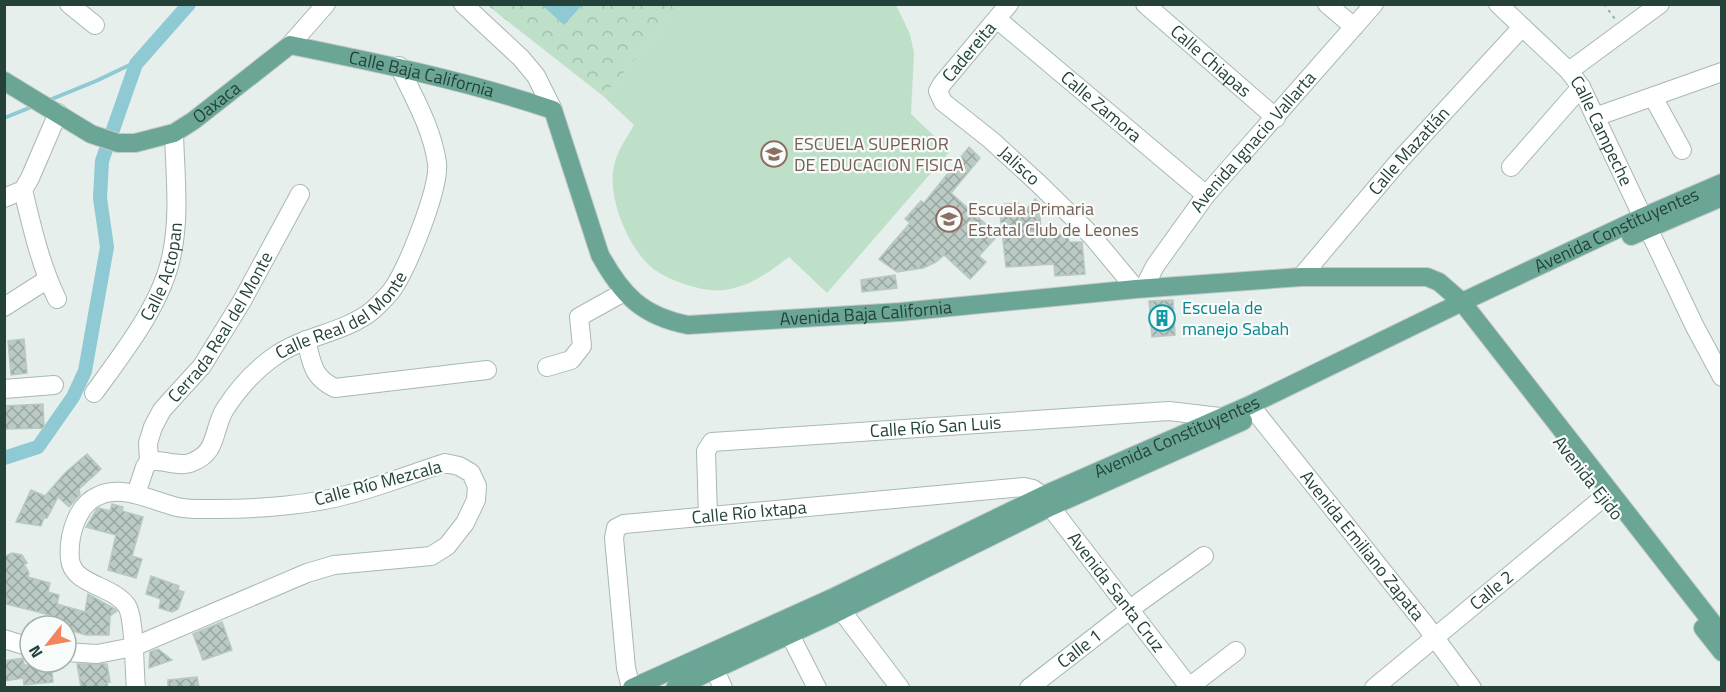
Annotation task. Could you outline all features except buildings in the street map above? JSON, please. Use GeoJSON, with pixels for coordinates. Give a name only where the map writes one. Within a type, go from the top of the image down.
{"type":"FeatureCollection","features":[{"type":"Feature","properties":{"kind":"main road","name":"Calle Baja California"},"geometry":{"type":"LineString","coordinates":[[290,45],[399,66],[553,110]]}},
{"type":"Feature","properties":{"kind":"main road","name":"Oaxaca"},"geometry":{"type":"LineString","coordinates":[[54,111],[91,134],[118,143],[135,143],[174,133],[193,121],[290,45]]}},
{"type":"Feature","properties":{"kind":"main road"},"geometry":{"type":"LineString","coordinates":[[4,81],[54,111]]}},
{"type":"Feature","properties":{"kind":"main road","name":"Avenida Baja California"},"geometry":{"type":"LineString","coordinates":[[553,110],[600,255],[624,292],[645,310],[665,321],[688,325],[900,312],[1140,289],[1301,277],[1427,277],[1459,304]]}},
{"type":"Feature","properties":{"kind":"main road","name":"Avenida Constituyentes"},"geometry":{"type":"LineString","coordinates":[[632,687],[711,661],[837,604],[1046,501],[1241,415],[1459,304],[1646,222],[1722,183]]}},
{"type":"Feature","properties":{"kind":"main road","name":"Avenida Constituyentes"},"geometry":{"type":"LineString","coordinates":[[1646,222],[1722,197]]}},
{"type":"Feature","properties":{"kind":"main road","name":"Avenida Ejido"},"geometry":{"type":"LineString","coordinates":[[1459,304],[1607,495],[1722,636]]}},
{"type":"Feature","properties":{"kind":"main road","name":"Avenida Ejido"},"geometry":{"type":"LineString","coordinates":[[1607,495],[1722,652]]}},
{"type":"Feature","properties":{"kind":"main road","name":"Avenida Constituyentes"},"geometry":{"type":"LineString","coordinates":[[675,687],[711,661]]}},
{"type":"Feature","properties":{"kind":"street"},"geometry":{"type":"LineString","coordinates":[[69,4],[95,25]]}},
{"type":"Feature","properties":{"kind":"street"},"geometry":{"type":"LineString","coordinates":[[290,45],[326,4]]}},
{"type":"Feature","properties":{"kind":"street","name":"Avenida Baja California"},"geometry":{"type":"LineString","coordinates":[[463,4],[521,58],[536,76],[553,110]]}},
{"type":"Feature","properties":{"kind":"street","name":"Cadereita"},"geometry":{"type":"LineString","coordinates":[[943,102],[938,91],[942,84],[1009,4]]}},
{"type":"Feature","properties":{"kind":"street","name":"Calle Chiapas"},"geometry":{"type":"LineString","coordinates":[[1145,4],[1276,118]]}},
{"type":"Feature","properties":{"kind":"street"},"geometry":{"type":"LineString","coordinates":[[1328,4],[1354,27]]}},
{"type":"Feature","properties":{"kind":"street","name":"Avenida Ignacio Vallarta"},"geometry":{"type":"LineString","coordinates":[[1140,289],[1206,195],[1374,4]]}},
{"type":"Feature","properties":{"kind":"street","name":"Calle Campeche"},"geometry":{"type":"LineString","coordinates":[[1498,4],[1569,71],[1581,87],[1695,327],[1722,377]]}},
{"type":"Feature","properties":{"kind":"street"},"geometry":{"type":"LineString","coordinates":[[1569,71],[1660,4]]}},
{"type":"Feature","properties":{"kind":"street","name":"Calle Zamora"},"geometry":{"type":"LineString","coordinates":[[997,19],[1206,195]]}},
{"type":"Feature","properties":{"kind":"street","name":"Calle Mazatlán"},"geometry":{"type":"LineString","coordinates":[[1301,277],[1399,161],[1522,27]]}},
{"type":"Feature","properties":{"kind":"street","name":"Calle Real del Monte"},"geometry":{"type":"LineString","coordinates":[[149,461],[187,464],[203,457],[214,442],[224,411],[245,383],[275,356],[306,340],[349,325],[373,310],[392,289],[406,263],[434,193],[438,166],[432,135],[399,66]]}},
{"type":"Feature","properties":{"kind":"street"},"geometry":{"type":"LineString","coordinates":[[1595,117],[1722,72]]}},
{"type":"Feature","properties":{"kind":"street"},"geometry":{"type":"LineString","coordinates":[[1511,167],[1581,87]]}},
{"type":"Feature","properties":{"kind":"street"},"geometry":{"type":"LineString","coordinates":[[1653,97],[1682,150]]}},
{"type":"Feature","properties":{"kind":"street","name":"Jalisco"},"geometry":{"type":"LineString","coordinates":[[943,102],[1038,183],[1091,235],[1140,289]]}},
{"type":"Feature","properties":{"kind":"street"},"geometry":{"type":"LineString","coordinates":[[54,111],[23,190],[48,279],[57,299]]}},
{"type":"Feature","properties":{"kind":"street","name":"Calle Actopan"},"geometry":{"type":"LineString","coordinates":[[94,393],[138,333],[162,286],[172,255],[177,221],[174,133]]}},
{"type":"Feature","properties":{"kind":"street"},"geometry":{"type":"LineString","coordinates":[[4,198],[23,190]]}},
{"type":"Feature","properties":{"kind":"street","name":"Cerrada Real del Monte"},"geometry":{"type":"LineString","coordinates":[[149,461],[148,443],[162,410],[202,366],[242,301],[300,194]]}},
{"type":"Feature","properties":{"kind":"street"},"geometry":{"type":"LineString","coordinates":[[4,307],[48,279]]}},
{"type":"Feature","properties":{"kind":"street"},"geometry":{"type":"LineString","coordinates":[[547,367],[571,360],[582,346],[579,317],[624,292]]}},
{"type":"Feature","properties":{"kind":"street"},"geometry":{"type":"LineString","coordinates":[[306,340],[313,369],[322,382],[335,388],[487,370]]}},
{"type":"Feature","properties":{"kind":"street"},"geometry":{"type":"LineString","coordinates":[[4,389],[54,385]]}},
{"type":"Feature","properties":{"kind":"street","name":"Calle Río San Luis"},"geometry":{"type":"LineString","coordinates":[[708,516],[706,451],[712,442],[1168,411],[1241,415]]}},
{"type":"Feature","properties":{"kind":"street","name":"Avenida Emiliano Zapata"},"geometry":{"type":"LineString","coordinates":[[1241,415],[1430,642],[1472,687]]}},
{"type":"Feature","properties":{"kind":"street"},"geometry":{"type":"LineString","coordinates":[[136,494],[149,461]]}},
{"type":"Feature","properties":{"kind":"street","name":"Calle Río Mezcala"},"geometry":{"type":"LineString","coordinates":[[445,463],[459,466],[471,473],[477,486],[476,500],[465,523],[447,546],[431,556],[334,565],[307,573],[133,647],[128,608],[116,594],[79,576],[73,570],[70,562],[71,534],[78,517],[88,502],[98,495],[112,492],[136,494],[179,508],[219,509],[310,502],[349,495],[445,463]]}},
{"type":"Feature","properties":{"kind":"street","name":"Calle Río Ixtapa"},"geometry":{"type":"LineString","coordinates":[[632,687],[626,668],[614,538],[616,528],[624,524],[1024,488],[1033,489],[1046,501]]}},
{"type":"Feature","properties":{"kind":"street","name":"Calle 2"},"geometry":{"type":"LineString","coordinates":[[1374,687],[1607,495]]}},
{"type":"Feature","properties":{"kind":"street","name":"Avenida Santa Cruz"},"geometry":{"type":"LineString","coordinates":[[1046,501],[1189,687]]}},
{"type":"Feature","properties":{"kind":"street","name":"Calle 1"},"geometry":{"type":"LineString","coordinates":[[1029,687],[1204,556]]}},
{"type":"Feature","properties":{"kind":"street"},"geometry":{"type":"LineString","coordinates":[[837,604],[900,687]]}},
{"type":"Feature","properties":{"kind":"street"},"geometry":{"type":"LineString","coordinates":[[786,627],[817,687]]}},
{"type":"Feature","properties":{"kind":"street"},"geometry":{"type":"LineString","coordinates":[[78,653],[97,654],[133,647],[136,687]]}},
{"type":"Feature","properties":{"kind":"street"},"geometry":{"type":"LineString","coordinates":[[1189,687],[1236,651]]}},
{"type":"Feature","properties":{"kind":"street"},"geometry":{"type":"LineString","coordinates":[[711,661],[723,687]]}},
{"type":"Feature","properties":{"kind":"green space","name":"ESCUELA SUPERIOR DE EDUCACION FISICA"},"geometry":{"type":"Polygon","coordinates":[[[683,4],[896,5],[910,34],[914,53],[911,114],[950,151],[827,293],[789,257],[759,278],[742,286],[724,290],[706,290],[658,272],[643,258],[627,234],[617,206],[613,178],[617,155],[634,125],[603,96],[683,4]]]}},
{"type":"Feature","properties":{"kind":"green space"},"geometry":{"type":"Polygon","coordinates":[[[487,5],[683,5],[603,96],[487,5]]]}},
{"type":"Feature","properties":{"kind":"water"},"geometry":{"type":"Polygon","coordinates":[[[542,5],[582,5],[564,25],[542,5]]]}},
{"type":"Feature","properties":{"kind":"waterway"},"geometry":{"type":"LineString","coordinates":[[4,458],[38,447],[73,397],[85,371],[107,247],[100,198],[102,161],[136,64],[189,4]]}},
{"type":"Feature","properties":{"kind":"waterway"},"geometry":{"type":"LineString","coordinates":[[47,101],[140,60]]}},
{"type":"Feature","properties":{"kind":"waterway"},"geometry":{"type":"LineString","coordinates":[[4,118],[34,106]]}},
{"type":"Feature","properties":{"kind":"place","name":"ESCUELA SUPERIOR DE EDUCACION FISICA"},"geometry":{"type":"Point","coordinates":[774,154]}},
{"type":"Feature","properties":{"kind":"place","name":"Escuela Primaria Estatal Club de Leones"},"geometry":{"type":"Point","coordinates":[949,219]}},
{"type":"Feature","properties":{"kind":"place","name":"Escuela de manejo Sabah"},"geometry":{"type":"Point","coordinates":[1162,318]}}]}
